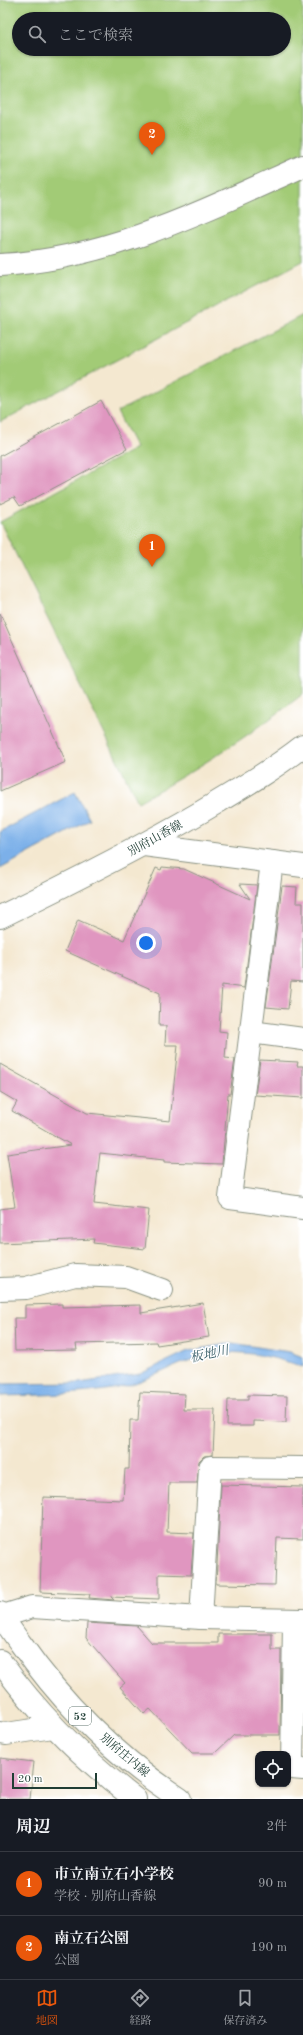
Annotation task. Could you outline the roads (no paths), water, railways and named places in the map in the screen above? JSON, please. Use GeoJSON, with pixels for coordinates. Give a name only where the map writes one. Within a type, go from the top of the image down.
{"type":"FeatureCollection","features":[{"type":"Feature","properties":{"kind":"street"},"geometry":{"type":"LineString","coordinates":[[0,265],[55,258],[153,232],[303,166]]}},
{"type":"Feature","properties":{"kind":"street","name":"別府山香線"},"geometry":{"type":"LineString","coordinates":[[0,917],[144,844],[238,790],[279,764],[303,746]]}},
{"type":"Feature","properties":{"kind":"street"},"geometry":{"type":"LineString","coordinates":[[144,844],[303,866]]}},
{"type":"Feature","properties":{"kind":"street"},"geometry":{"type":"LineString","coordinates":[[272,862],[230,1198],[303,1208]]}},
{"type":"Feature","properties":{"kind":"street"},"geometry":{"type":"LineString","coordinates":[[251,1032],[303,1039]]}},
{"type":"Feature","properties":{"kind":"street"},"geometry":{"type":"LineString","coordinates":[[0,1289],[26,1288],[75,1275],[126,1277],[162,1290]]}},
{"type":"Feature","properties":{"kind":"street"},"geometry":{"type":"LineString","coordinates":[[201,1618],[210,1467],[303,1468]]}},
{"type":"Feature","properties":{"kind":"street"},"geometry":{"type":"LineString","coordinates":[[0,1615],[32,1607],[201,1618],[298,1620],[292,1768],[303,1769]]}},
{"type":"Feature","properties":{"kind":"street","name":"別府庄内線"},"geometry":{"type":"LineString","coordinates":[[0,1615],[40,1670],[78,1714],[127,1758],[179,1799]]}},
{"type":"Feature","properties":{"kind":"street","name":"52"},"geometry":{"type":"LineString","coordinates":[[0,1660],[17,1684],[53,1727],[111,1780],[135,1799]]}},
{"type":"Feature","properties":{"kind":"street"},"geometry":{"type":"LineString","coordinates":[[0,1733],[6,1734],[53,1727]]}},
{"type":"Feature","properties":{"kind":"water"},"geometry":{"type":"Polygon","coordinates":[[[75,792],[90,820],[0,869],[0,832],[75,792]]]}},
{"type":"Feature","properties":{"kind":"water","name":"板地川"},"geometry":{"type":"Polygon","coordinates":[[[232,1343],[290,1352],[303,1357],[303,1367],[276,1359],[247,1353],[219,1353],[191,1360],[137,1382],[118,1388],[45,1395],[0,1396],[0,1384],[79,1383],[140,1374],[188,1351],[232,1343]]]}},
{"type":"Feature","properties":{"kind":"place","name":"南立石公園"},"geometry":{"type":"Point","coordinates":[152,155]}},
{"type":"Feature","properties":{"kind":"place","name":"市立南立石小学校"},"geometry":{"type":"Point","coordinates":[152,567]}}]}
